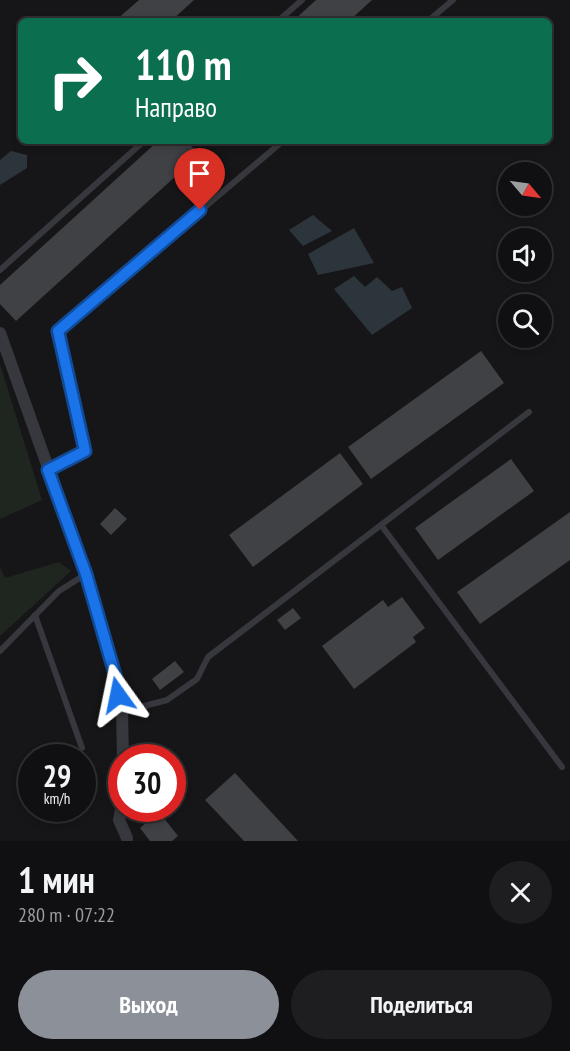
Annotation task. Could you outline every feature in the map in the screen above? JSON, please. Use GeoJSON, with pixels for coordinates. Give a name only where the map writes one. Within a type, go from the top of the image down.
{"type":"FeatureCollection","features":[{"type":"Feature","properties":{"kind":"street"},"geometry":{"type":"LineString","coordinates":[[0,333],[86,574],[116,678],[122,712],[123,744]]}},
{"type":"Feature","properties":{"kind":"street"},"geometry":{"type":"LineString","coordinates":[[120,822],[129,840]]}},
{"type":"Feature","properties":{"kind":"lane"},"geometry":{"type":"LineString","coordinates":[[281,18],[302,0]]}},
{"type":"Feature","properties":{"kind":"lane"},"geometry":{"type":"LineString","coordinates":[[432,18],[453,0]]}},
{"type":"Feature","properties":{"kind":"lane"},"geometry":{"type":"LineString","coordinates":[[0,270],[141,144]]}},
{"type":"Feature","properties":{"kind":"lane"},"geometry":{"type":"LineString","coordinates":[[48,470],[85,451],[58,331],[279,144]]}},
{"type":"Feature","properties":{"kind":"lane"},"geometry":{"type":"LineString","coordinates":[[122,712],[167,700],[197,679],[208,657],[529,412]]}},
{"type":"Feature","properties":{"kind":"lane"},"geometry":{"type":"LineString","coordinates":[[381,525],[562,767]]}},
{"type":"Feature","properties":{"kind":"lane"},"geometry":{"type":"LineString","coordinates":[[0,651],[59,591],[86,574]]}},
{"type":"Feature","properties":{"kind":"lane"},"geometry":{"type":"LineString","coordinates":[[35,615],[81,744]]}},
{"type":"Feature","properties":{"kind":"shaded area"},"geometry":{"type":"Polygon","coordinates":[[[11,151],[27,155],[27,168],[0,185],[0,160],[11,151]]]}},
{"type":"Feature","properties":{"kind":"shaded area"},"geometry":{"type":"Polygon","coordinates":[[[313,215],[332,231],[303,246],[289,230],[313,215]]]}},
{"type":"Feature","properties":{"kind":"shaded area"},"geometry":{"type":"Polygon","coordinates":[[[354,228],[374,263],[318,275],[308,254],[354,228]]]}},
{"type":"Feature","properties":{"kind":"shaded area"},"geometry":{"type":"Polygon","coordinates":[[[354,276],[365,287],[377,277],[392,291],[402,287],[412,308],[372,335],[334,289],[354,276]]]}},
{"type":"Feature","properties":{"kind":"shaded area"},"geometry":{"type":"Polygon","coordinates":[[[0,364],[42,500],[0,519],[0,364]]]}},
{"type":"Feature","properties":{"kind":"shaded area"},"geometry":{"type":"Polygon","coordinates":[[[59,562],[71,571],[0,636],[0,567],[5,578],[59,562]]]}},
{"type":"Feature","properties":{"kind":"building"},"geometry":{"type":"Polygon","coordinates":[[[139,0],[194,0],[174,18],[118,18],[139,0]]]}},
{"type":"Feature","properties":{"kind":"building"},"geometry":{"type":"Polygon","coordinates":[[[316,0],[372,0],[352,18],[296,18],[316,0]]]}},
{"type":"Feature","properties":{"kind":"building"},"geometry":{"type":"Polygon","coordinates":[[[155,144],[190,144],[199,155],[16,321],[0,304],[0,285],[155,144]]]}},
{"type":"Feature","properties":{"kind":"building"},"geometry":{"type":"Polygon","coordinates":[[[481,351],[504,383],[371,479],[348,447],[481,351]]]}},
{"type":"Feature","properties":{"kind":"building"},"geometry":{"type":"Polygon","coordinates":[[[340,453],[363,484],[253,567],[229,535],[340,453]]]}},
{"type":"Feature","properties":{"kind":"building"},"geometry":{"type":"Polygon","coordinates":[[[511,459],[534,491],[438,560],[415,528],[511,459]]]}},
{"type":"Feature","properties":{"kind":"building"},"geometry":{"type":"Polygon","coordinates":[[[115,508],[127,519],[111,535],[100,524],[115,508]]]}},
{"type":"Feature","properties":{"kind":"building"},"geometry":{"type":"Polygon","coordinates":[[[570,512],[570,560],[480,624],[457,592],[570,512]]]}},
{"type":"Feature","properties":{"kind":"building"},"geometry":{"type":"Polygon","coordinates":[[[402,597],[425,628],[413,637],[416,642],[354,689],[322,646],[383,600],[388,607],[402,597]]]}},
{"type":"Feature","properties":{"kind":"building"},"geometry":{"type":"Polygon","coordinates":[[[293,608],[301,618],[285,630],[277,620],[293,608]]]}},
{"type":"Feature","properties":{"kind":"building"},"geometry":{"type":"Polygon","coordinates":[[[175,661],[184,672],[160,690],[152,679],[175,661]]]}},
{"type":"Feature","properties":{"kind":"building"},"geometry":{"type":"Polygon","coordinates":[[[235,773],[298,841],[244,841],[205,800],[235,773]]]}},
{"type":"Feature","properties":{"kind":"building"},"geometry":{"type":"Polygon","coordinates":[[[147,822],[167,822],[178,836],[172,841],[150,841],[140,828],[147,822]]]}},
{"type":"Feature","properties":{"kind":"route"},"geometry":{"type":"LineString","coordinates":[[118,695],[116,678],[86,574],[48,470],[85,451],[58,331],[200,210]]}}]}
